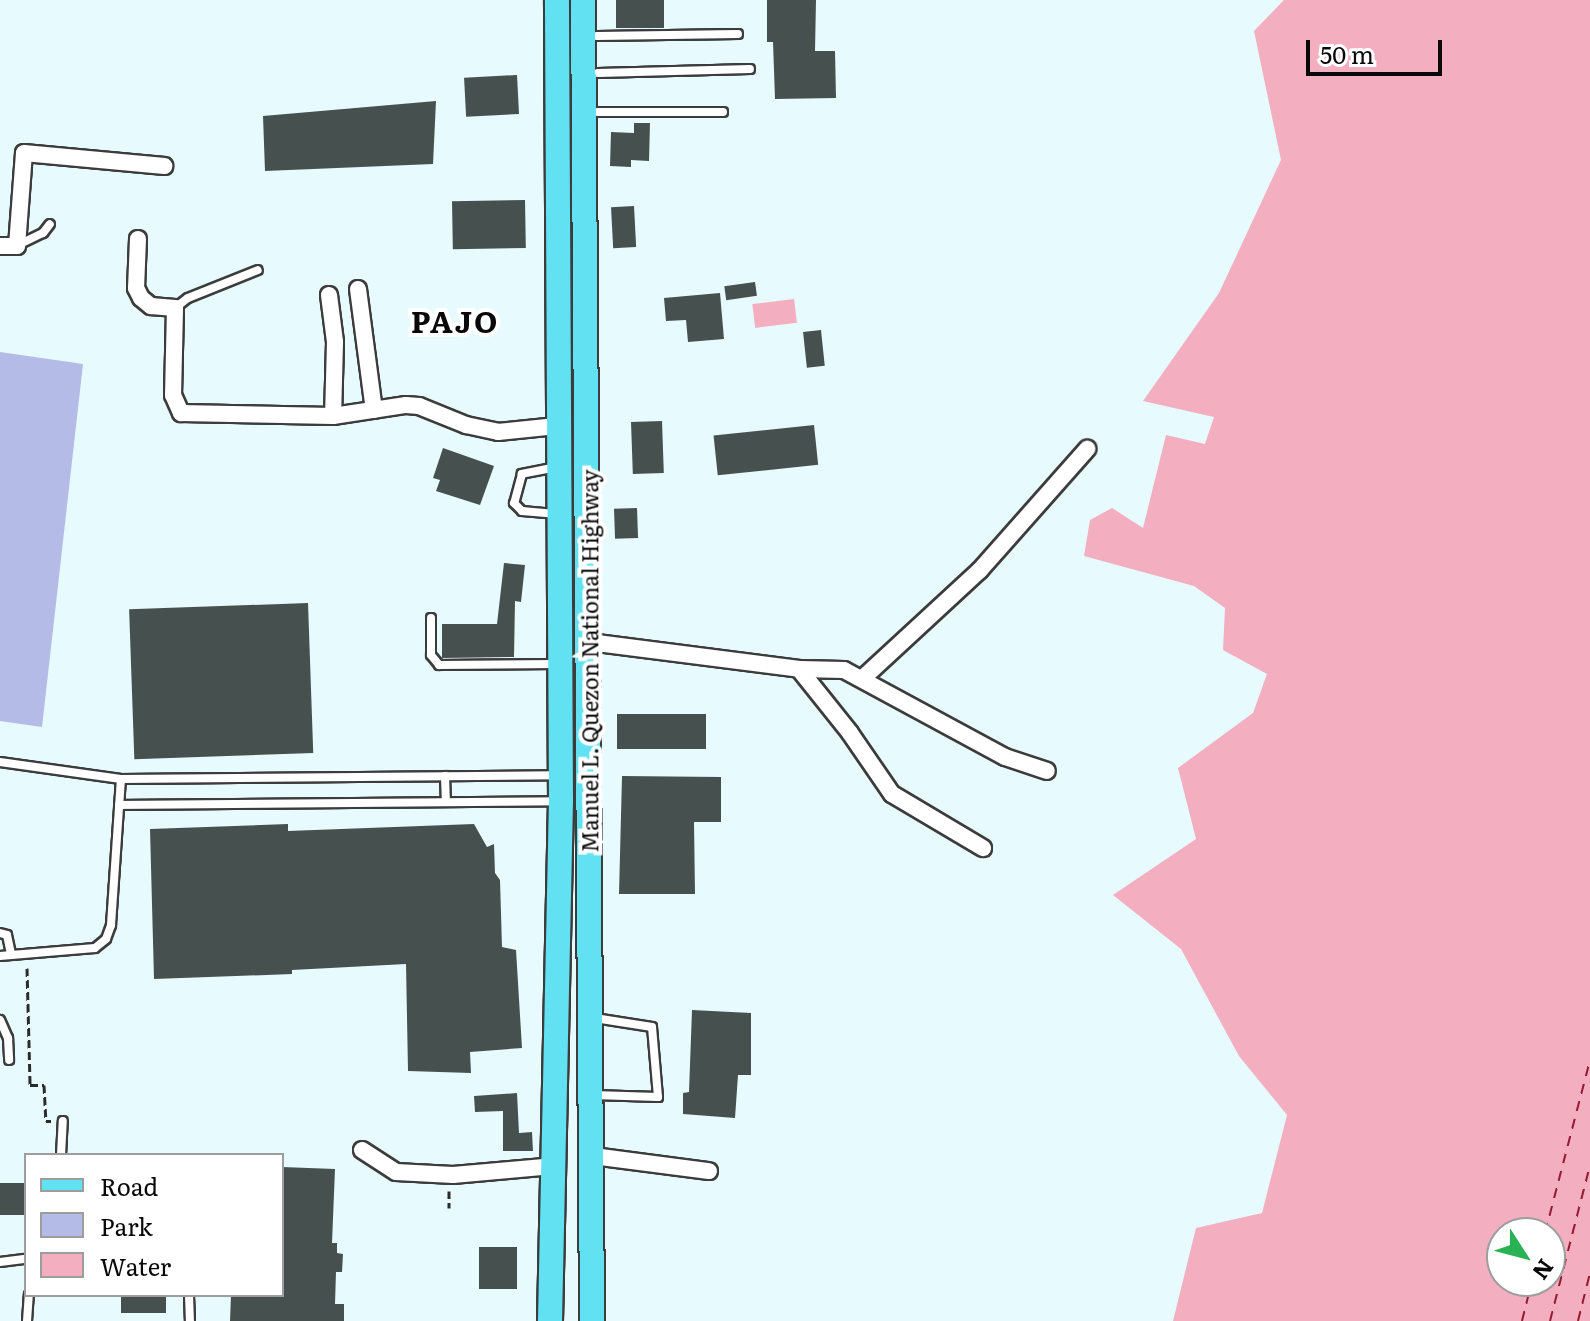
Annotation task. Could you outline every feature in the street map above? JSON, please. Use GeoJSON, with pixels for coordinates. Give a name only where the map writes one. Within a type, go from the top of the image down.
{"type":"FeatureCollection","features":[{"type":"Feature","properties":{"kind":"main road","name":"Manuel L. Quezon National Highway"},"geometry":{"type":"LineString","coordinates":[[550,1321],[561,801],[557,0]]}},
{"type":"Feature","properties":{"kind":"main road","name":"Manuel L. Quezon National Highway"},"geometry":{"type":"LineString","coordinates":[[583,0],[589,462],[592,1321]]}},
{"type":"Feature","properties":{"kind":"main road"},"geometry":{"type":"LineString","coordinates":[[585,161],[598,149],[597,0]]}},
{"type":"Feature","properties":{"kind":"main road"},"geometry":{"type":"LineString","coordinates":[[558,466],[589,462]]}},
{"type":"Feature","properties":{"kind":"street"},"geometry":{"type":"LineString","coordinates":[[8,246],[24,153],[164,166]]}},
{"type":"Feature","properties":{"kind":"street"},"geometry":{"type":"LineString","coordinates":[[138,239],[136,288],[141,298],[151,306],[175,308],[173,395],[181,413],[333,416],[419,406],[466,425],[498,432],[557,426]]}},
{"type":"Feature","properties":{"kind":"street"},"geometry":{"type":"LineString","coordinates":[[358,289],[374,410]]}},
{"type":"Feature","properties":{"kind":"street"},"geometry":{"type":"LineString","coordinates":[[329,295],[335,342],[333,416]]}},
{"type":"Feature","properties":{"kind":"street"},"geometry":{"type":"LineString","coordinates":[[863,678],[980,570],[1087,449]]}},
{"type":"Feature","properties":{"kind":"street"},"geometry":{"type":"LineString","coordinates":[[589,642],[799,669],[844,670],[1005,757],[1047,771]]}},
{"type":"Feature","properties":{"kind":"street"},"geometry":{"type":"LineString","coordinates":[[799,669],[850,733],[892,794],[983,848]]}},
{"type":"Feature","properties":{"kind":"street"},"geometry":{"type":"LineString","coordinates":[[362,1150],[396,1172],[453,1175],[553,1166]]}},
{"type":"Feature","properties":{"kind":"street"},"geometry":{"type":"LineString","coordinates":[[593,1156],[709,1171]]}},
{"type":"Feature","properties":{"kind":"lane"},"geometry":{"type":"LineString","coordinates":[[597,36],[738,34]]}},
{"type":"Feature","properties":{"kind":"lane"},"geometry":{"type":"LineString","coordinates":[[598,73],[750,69]]}},
{"type":"Feature","properties":{"kind":"lane"},"geometry":{"type":"LineString","coordinates":[[598,112],[723,112]]}},
{"type":"Feature","properties":{"kind":"lane"},"geometry":{"type":"LineString","coordinates":[[8,246],[43,233],[50,224]]}},
{"type":"Feature","properties":{"kind":"lane"},"geometry":{"type":"LineString","coordinates":[[175,308],[188,298],[258,270]]}},
{"type":"Feature","properties":{"kind":"lane"},"geometry":{"type":"LineString","coordinates":[[558,466],[522,474],[514,503],[522,511],[559,514]]}},
{"type":"Feature","properties":{"kind":"lane"},"geometry":{"type":"LineString","coordinates":[[431,618],[431,655],[439,665],[561,664]]}},
{"type":"Feature","properties":{"kind":"lane"},"geometry":{"type":"LineString","coordinates":[[0,762],[121,779],[561,775]]}},
{"type":"Feature","properties":{"kind":"lane"},"geometry":{"type":"LineString","coordinates":[[445,776],[446,801]]}},
{"type":"Feature","properties":{"kind":"lane"},"geometry":{"type":"LineString","coordinates":[[0,956],[95,948],[106,939],[111,925],[121,779]]}},
{"type":"Feature","properties":{"kind":"lane"},"geometry":{"type":"LineString","coordinates":[[119,805],[561,801]]}},
{"type":"Feature","properties":{"kind":"lane"},"geometry":{"type":"LineString","coordinates":[[0,933],[7,935],[11,954]]}},
{"type":"Feature","properties":{"kind":"lane"},"geometry":{"type":"LineString","coordinates":[[591,1018],[652,1027],[658,1097],[592,1095]]}},
{"type":"Feature","properties":{"kind":"lane"},"geometry":{"type":"LineString","coordinates":[[0,1020],[8,1038],[9,1060]]}},
{"type":"Feature","properties":{"kind":"lane"},"geometry":{"type":"LineString","coordinates":[[61,1153],[63,1121]]}},
{"type":"Feature","properties":{"kind":"lane"},"geometry":{"type":"LineString","coordinates":[[0,1262],[24,1259]]}},
{"type":"Feature","properties":{"kind":"lane"},"geometry":{"type":"LineString","coordinates":[[27,1321],[29,1297]]}},
{"type":"Feature","properties":{"kind":"lane"},"geometry":{"type":"LineString","coordinates":[[189,1297],[190,1321]]}},
{"type":"Feature","properties":{"kind":"path"},"geometry":{"type":"LineString","coordinates":[[27,954],[30,1085],[44,1085],[46,1121],[63,1121]]}},
{"type":"Feature","properties":{"kind":"green space"},"geometry":{"type":"Polygon","coordinates":[[[0,352],[83,364],[42,727],[0,721],[0,352]]]}},
{"type":"Feature","properties":{"kind":"water"},"geometry":{"type":"Polygon","coordinates":[[[1284,0],[1590,0],[1590,1321],[1173,1321],[1196,1228],[1262,1213],[1287,1115],[1239,1056],[1181,949],[1113,895],[1196,839],[1178,768],[1253,713],[1267,674],[1223,650],[1225,608],[1194,586],[1084,556],[1090,520],[1112,508],[1143,528],[1166,435],[1205,444],[1214,417],[1143,401],[1219,293],[1281,160],[1254,31],[1284,0]]]}},
{"type":"Feature","properties":{"kind":"water"},"geometry":{"type":"Polygon","coordinates":[[[794,299],[797,323],[755,328],[752,304],[794,299]]]}},
{"type":"Feature","properties":{"kind":"building"},"geometry":{"type":"Polygon","coordinates":[[[616,0],[664,0],[664,28],[616,28],[616,0]]]}},
{"type":"Feature","properties":{"kind":"building"},"geometry":{"type":"Polygon","coordinates":[[[767,0],[816,0],[815,51],[835,51],[836,98],[775,99],[773,42],[767,42],[767,0]]]}},
{"type":"Feature","properties":{"kind":"building"},"geometry":{"type":"Polygon","coordinates":[[[517,75],[519,114],[466,117],[464,78],[517,75]]]}},
{"type":"Feature","properties":{"kind":"building"},"geometry":{"type":"Polygon","coordinates":[[[436,101],[433,164],[265,171],[263,116],[436,101]]]}},
{"type":"Feature","properties":{"kind":"building"},"geometry":{"type":"Polygon","coordinates":[[[634,123],[650,123],[649,161],[631,160],[631,167],[610,166],[611,132],[634,133],[634,123]]]}},
{"type":"Feature","properties":{"kind":"building"},"geometry":{"type":"Polygon","coordinates":[[[525,200],[526,248],[453,249],[452,201],[525,200]]]}},
{"type":"Feature","properties":{"kind":"building"},"geometry":{"type":"Polygon","coordinates":[[[634,206],[636,247],[613,248],[611,207],[634,206]]]}},
{"type":"Feature","properties":{"kind":"building"},"geometry":{"type":"Polygon","coordinates":[[[755,282],[757,296],[726,300],[724,286],[755,282]]]}},
{"type":"Feature","properties":{"kind":"building"},"geometry":{"type":"Polygon","coordinates":[[[720,293],[724,339],[688,342],[686,320],[666,321],[664,298],[720,293]]]}},
{"type":"Feature","properties":{"kind":"building"},"geometry":{"type":"Polygon","coordinates":[[[821,330],[825,366],[807,368],[803,332],[821,330]]]}},
{"type":"Feature","properties":{"kind":"building"},"geometry":{"type":"Polygon","coordinates":[[[662,421],[664,473],[633,474],[631,422],[662,421]]]}},
{"type":"Feature","properties":{"kind":"building"},"geometry":{"type":"Polygon","coordinates":[[[814,425],[818,465],[718,475],[714,436],[814,425]]]}},
{"type":"Feature","properties":{"kind":"building"},"geometry":{"type":"Polygon","coordinates":[[[443,448],[494,466],[480,505],[436,491],[440,480],[433,478],[443,448]]]}},
{"type":"Feature","properties":{"kind":"building"},"geometry":{"type":"Polygon","coordinates":[[[637,508],[638,538],[615,539],[614,509],[637,508]]]}},
{"type":"Feature","properties":{"kind":"building"},"geometry":{"type":"Polygon","coordinates":[[[504,563],[525,565],[521,602],[515,601],[514,657],[442,658],[442,624],[497,624],[504,563]]]}},
{"type":"Feature","properties":{"kind":"building"},"geometry":{"type":"Polygon","coordinates":[[[308,603],[313,753],[134,759],[129,609],[308,603]]]}},
{"type":"Feature","properties":{"kind":"building"},"geometry":{"type":"Polygon","coordinates":[[[617,714],[706,714],[706,749],[617,749],[617,714]]]}},
{"type":"Feature","properties":{"kind":"building"},"geometry":{"type":"Polygon","coordinates":[[[622,776],[721,777],[721,822],[694,822],[695,894],[619,894],[622,776]]]}},
{"type":"Feature","properties":{"kind":"building"},"geometry":{"type":"Polygon","coordinates":[[[288,824],[288,831],[474,824],[487,847],[494,844],[495,873],[500,880],[502,947],[516,950],[522,1048],[470,1052],[471,1073],[408,1071],[406,964],[292,970],[292,974],[154,979],[150,829],[288,824]]]}},
{"type":"Feature","properties":{"kind":"building"},"geometry":{"type":"Polygon","coordinates":[[[692,1010],[751,1013],[751,1075],[738,1075],[735,1118],[683,1114],[683,1093],[689,1092],[692,1010]]]}},
{"type":"Feature","properties":{"kind":"building"},"geometry":{"type":"Polygon","coordinates":[[[517,1093],[519,1133],[532,1132],[533,1151],[503,1151],[503,1111],[475,1112],[474,1096],[517,1093]]]}},
{"type":"Feature","properties":{"kind":"building"},"geometry":{"type":"Polygon","coordinates":[[[284,1167],[335,1169],[332,1243],[337,1243],[337,1253],[343,1254],[342,1272],[336,1272],[335,1304],[344,1304],[344,1321],[230,1321],[231,1297],[284,1297],[284,1167]]]}},
{"type":"Feature","properties":{"kind":"building"},"geometry":{"type":"Polygon","coordinates":[[[0,1183],[24,1183],[24,1215],[0,1215],[0,1183]]]}},
{"type":"Feature","properties":{"kind":"building"},"geometry":{"type":"Polygon","coordinates":[[[479,1247],[517,1247],[517,1289],[479,1289],[479,1247]]]}},
{"type":"Feature","properties":{"kind":"building"},"geometry":{"type":"Polygon","coordinates":[[[121,1297],[166,1297],[166,1313],[121,1313],[121,1297]]]}},
{"type":"Feature","properties":{"kind":"ferry route"},"geometry":{"type":"LineString","coordinates":[[1549,1217],[1590,1060]]}},
{"type":"Feature","properties":{"kind":"ferry route"},"geometry":{"type":"LineString","coordinates":[[1550,1321],[1590,1165]]}},
{"type":"Feature","properties":{"kind":"ferry route"},"geometry":{"type":"LineString","coordinates":[[1578,1321],[1590,1273]]}},
{"type":"Feature","properties":{"kind":"ferry route"},"geometry":{"type":"LineString","coordinates":[[1522,1321],[1528,1297]]}},
{"type":"Feature","properties":{"kind":"district","name":"PAJO"},"geometry":{"type":"Point","coordinates":[455,320]}}]}
